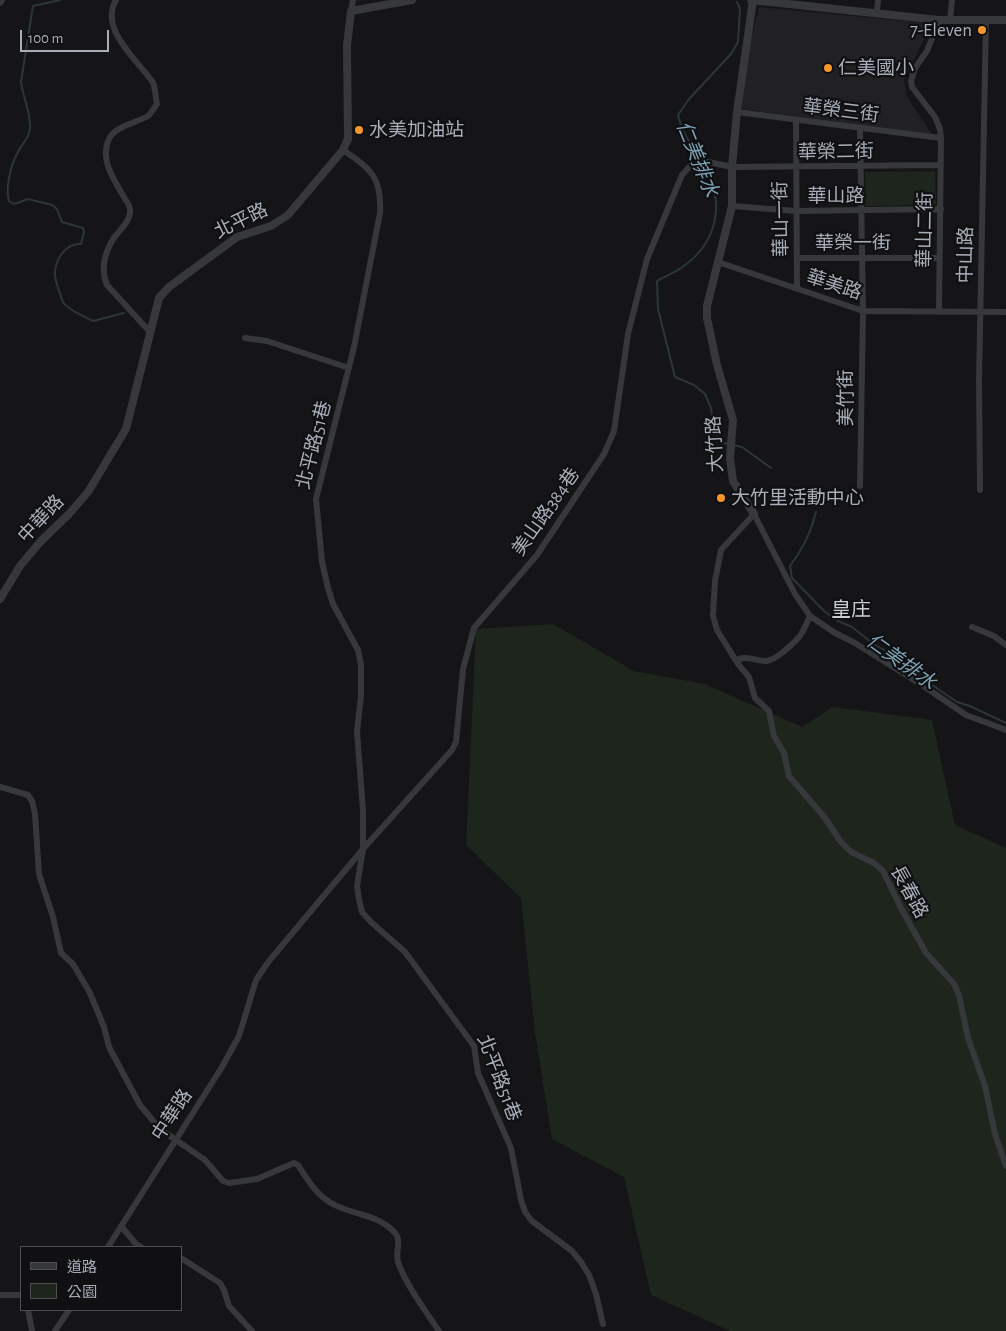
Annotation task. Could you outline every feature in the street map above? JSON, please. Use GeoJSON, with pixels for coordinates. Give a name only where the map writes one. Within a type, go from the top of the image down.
{"type":"FeatureCollection","features":[{"type":"Feature","properties":{"kind":"street"},"geometry":{"type":"LineString","coordinates":[[116,0],[111,11],[114,26],[127,52],[153,83],[157,104],[149,116],[115,132],[109,137],[106,160],[108,169],[128,204],[130,212],[128,219],[112,242],[103,276],[107,285],[150,332]]}},
{"type":"Feature","properties":{"kind":"street","name":"北平路"},"geometry":{"type":"LineString","coordinates":[[107,462],[126,429],[158,298],[169,287],[237,237],[271,226],[288,215],[343,150],[348,139],[347,46],[354,0]]}},
{"type":"Feature","properties":{"kind":"street"},"geometry":{"type":"LineString","coordinates":[[351,12],[412,0]]}},
{"type":"Feature","properties":{"kind":"street"},"geometry":{"type":"LineString","coordinates":[[752,0],[939,20],[1006,20]]}},
{"type":"Feature","properties":{"kind":"street","name":"大竹路"},"geometry":{"type":"LineString","coordinates":[[752,0],[737,112],[732,167],[732,206],[708,301],[707,318],[717,365],[733,420],[730,458],[734,481],[754,514],[795,594],[810,616],[919,683],[966,715],[1006,730]]}},
{"type":"Feature","properties":{"kind":"street"},"geometry":{"type":"LineString","coordinates":[[877,13],[878,0]]}},
{"type":"Feature","properties":{"kind":"street"},"geometry":{"type":"LineString","coordinates":[[950,20],[952,0]]}},
{"type":"Feature","properties":{"kind":"street","name":"華山二街"},"geometry":{"type":"LineString","coordinates":[[939,20],[927,50],[915,68],[911,80],[912,87],[935,117],[940,129],[939,312]]}},
{"type":"Feature","properties":{"kind":"street","name":"中山路"},"geometry":{"type":"LineString","coordinates":[[980,490],[978,380],[986,20]]}},
{"type":"Feature","properties":{"kind":"street","name":"華榮三街"},"geometry":{"type":"LineString","coordinates":[[737,112],[941,138]]}},
{"type":"Feature","properties":{"kind":"street","name":"華山一街"},"geometry":{"type":"LineString","coordinates":[[796,120],[797,288]]}},
{"type":"Feature","properties":{"kind":"street","name":"美竹街"},"geometry":{"type":"LineString","coordinates":[[860,128],[863,311],[860,486]]}},
{"type":"Feature","properties":{"kind":"street","name":"北平路51巷"},"geometry":{"type":"LineString","coordinates":[[343,150],[373,173],[378,183],[381,198],[380,213],[349,368],[316,499],[321,554],[328,588],[334,604],[358,650],[361,665],[361,696],[357,730],[364,811],[363,849],[357,886],[362,912],[405,952],[474,1046],[478,1073],[511,1148],[520,1200],[524,1212],[532,1221],[572,1251],[581,1262],[589,1275],[596,1294],[603,1324]]}},
{"type":"Feature","properties":{"kind":"street","name":"華榮二街"},"geometry":{"type":"LineString","coordinates":[[699,162],[732,167],[796,168],[941,165]]}},
{"type":"Feature","properties":{"kind":"street","name":"美山路384巷"},"geometry":{"type":"LineString","coordinates":[[363,849],[452,750],[456,742],[463,669],[474,628],[537,556],[604,454],[614,431],[628,334],[647,259],[682,175],[692,164],[699,162]]}},
{"type":"Feature","properties":{"kind":"street","name":"華山路"},"geometry":{"type":"LineString","coordinates":[[732,206],[796,211],[941,209]]}},
{"type":"Feature","properties":{"kind":"street","name":"華榮一街"},"geometry":{"type":"LineString","coordinates":[[797,258],[939,258]]}},
{"type":"Feature","properties":{"kind":"street","name":"華美路"},"geometry":{"type":"LineString","coordinates":[[718,262],[863,311],[1006,312]]}},
{"type":"Feature","properties":{"kind":"street"},"geometry":{"type":"LineString","coordinates":[[245,338],[267,341],[349,368]]}},
{"type":"Feature","properties":{"kind":"street","name":"中華路"},"geometry":{"type":"LineString","coordinates":[[0,599],[20,566],[41,541],[82,500],[107,462]]}},
{"type":"Feature","properties":{"kind":"street","name":"長春路"},"geometry":{"type":"LineString","coordinates":[[754,514],[721,550],[715,581],[713,616],[717,630],[738,664],[749,677],[755,698],[769,710],[774,736],[784,753],[789,776],[826,818],[841,842],[852,852],[874,863],[883,871],[926,953],[954,984],[959,995],[968,1038],[985,1086],[995,1134],[1006,1166]]}},
{"type":"Feature","properties":{"kind":"street"},"geometry":{"type":"LineString","coordinates":[[738,664],[740,659],[745,656],[756,660],[768,661],[776,657],[799,636],[810,616]]}},
{"type":"Feature","properties":{"kind":"street"},"geometry":{"type":"LineString","coordinates":[[972,627],[994,636],[1006,645]]}},
{"type":"Feature","properties":{"kind":"street"},"geometry":{"type":"LineString","coordinates":[[0,787],[28,795],[32,801],[35,814],[39,874],[53,917],[61,952],[73,964],[90,993],[104,1027],[109,1047],[140,1105],[160,1129],[205,1160],[223,1181],[230,1183],[257,1179],[294,1163],[298,1165],[319,1195],[334,1205],[376,1219],[396,1233],[399,1243],[397,1251],[401,1269],[439,1331]]}},
{"type":"Feature","properties":{"kind":"street","name":"中華路"},"geometry":{"type":"LineString","coordinates":[[109,1246],[226,1060],[239,1036],[256,980],[269,961],[363,849]]}},
{"type":"Feature","properties":{"kind":"street"},"geometry":{"type":"LineString","coordinates":[[121,1226],[139,1246]]}},
{"type":"Feature","properties":{"kind":"street"},"geometry":{"type":"LineString","coordinates":[[182,1259],[220,1283],[229,1306],[252,1331]]}},
{"type":"Feature","properties":{"kind":"street"},"geometry":{"type":"LineString","coordinates":[[0,1295],[20,1295]]}},
{"type":"Feature","properties":{"kind":"street"},"geometry":{"type":"LineString","coordinates":[[28,1311],[32,1331]]}},
{"type":"Feature","properties":{"kind":"street"},"geometry":{"type":"LineString","coordinates":[[55,1331],[68,1311]]}},
{"type":"Feature","properties":{"kind":"shaded area","name":"仁美國小"},"geometry":{"type":"Polygon","coordinates":[[[759,7],[925,23],[926,35],[904,80],[907,97],[932,134],[742,109],[747,57],[759,7]]]}},
{"type":"Feature","properties":{"kind":"green space"},"geometry":{"type":"Polygon","coordinates":[[[935,171],[936,205],[866,206],[865,172],[935,171]]]}},
{"type":"Feature","properties":{"kind":"green space"},"geometry":{"type":"Polygon","coordinates":[[[553,624],[634,671],[705,684],[802,727],[833,707],[932,720],[955,825],[1006,848],[1006,1331],[730,1331],[651,1295],[624,1177],[552,1139],[535,1033],[521,898],[466,845],[476,629],[553,624]]]}},
{"type":"Feature","properties":{"kind":"waterway"},"geometry":{"type":"LineString","coordinates":[[60,0],[33,6],[21,82],[30,128],[28,136],[15,157],[11,169],[8,183],[9,201],[14,204],[28,199],[52,205],[57,209],[62,222],[83,228],[81,244],[75,244],[65,250],[56,265],[55,278],[62,300],[66,305],[73,311],[93,321],[124,313]]}},
{"type":"Feature","properties":{"kind":"waterway","name":"仁美排水"},"geometry":{"type":"LineString","coordinates":[[701,159],[684,133],[678,115],[689,99],[731,54],[738,42],[740,9],[737,2]]}},
{"type":"Feature","properties":{"kind":"waterway","name":"仁美排水"},"geometry":{"type":"LineString","coordinates":[[702,164],[715,194],[716,206],[712,230],[707,241],[691,260],[678,270],[657,281],[658,309],[675,377],[694,385],[705,394],[711,408],[714,430],[723,443],[729,444]]}},
{"type":"Feature","properties":{"kind":"waterway","name":"仁美排水"},"geometry":{"type":"LineString","coordinates":[[733,445],[742,447],[771,468]]}},
{"type":"Feature","properties":{"kind":"waterway","name":"仁美排水"},"geometry":{"type":"LineString","coordinates":[[816,512],[806,540],[790,566],[792,578],[824,611],[908,664],[922,678],[957,702],[1006,723]]}},
{"type":"Feature","properties":{"kind":"place","name":"7-Eleven"},"geometry":{"type":"Point","coordinates":[982,30]}},
{"type":"Feature","properties":{"kind":"place","name":"仁美國小"},"geometry":{"type":"Point","coordinates":[828,68]}},
{"type":"Feature","properties":{"kind":"place","name":"水美加油站"},"geometry":{"type":"Point","coordinates":[359,130]}},
{"type":"Feature","properties":{"kind":"place","name":"大竹里活動中心"},"geometry":{"type":"Point","coordinates":[721,498]}},
{"type":"Feature","properties":{"kind":"district","name":"皇庄"},"geometry":{"type":"Point","coordinates":[851,610]}}]}
